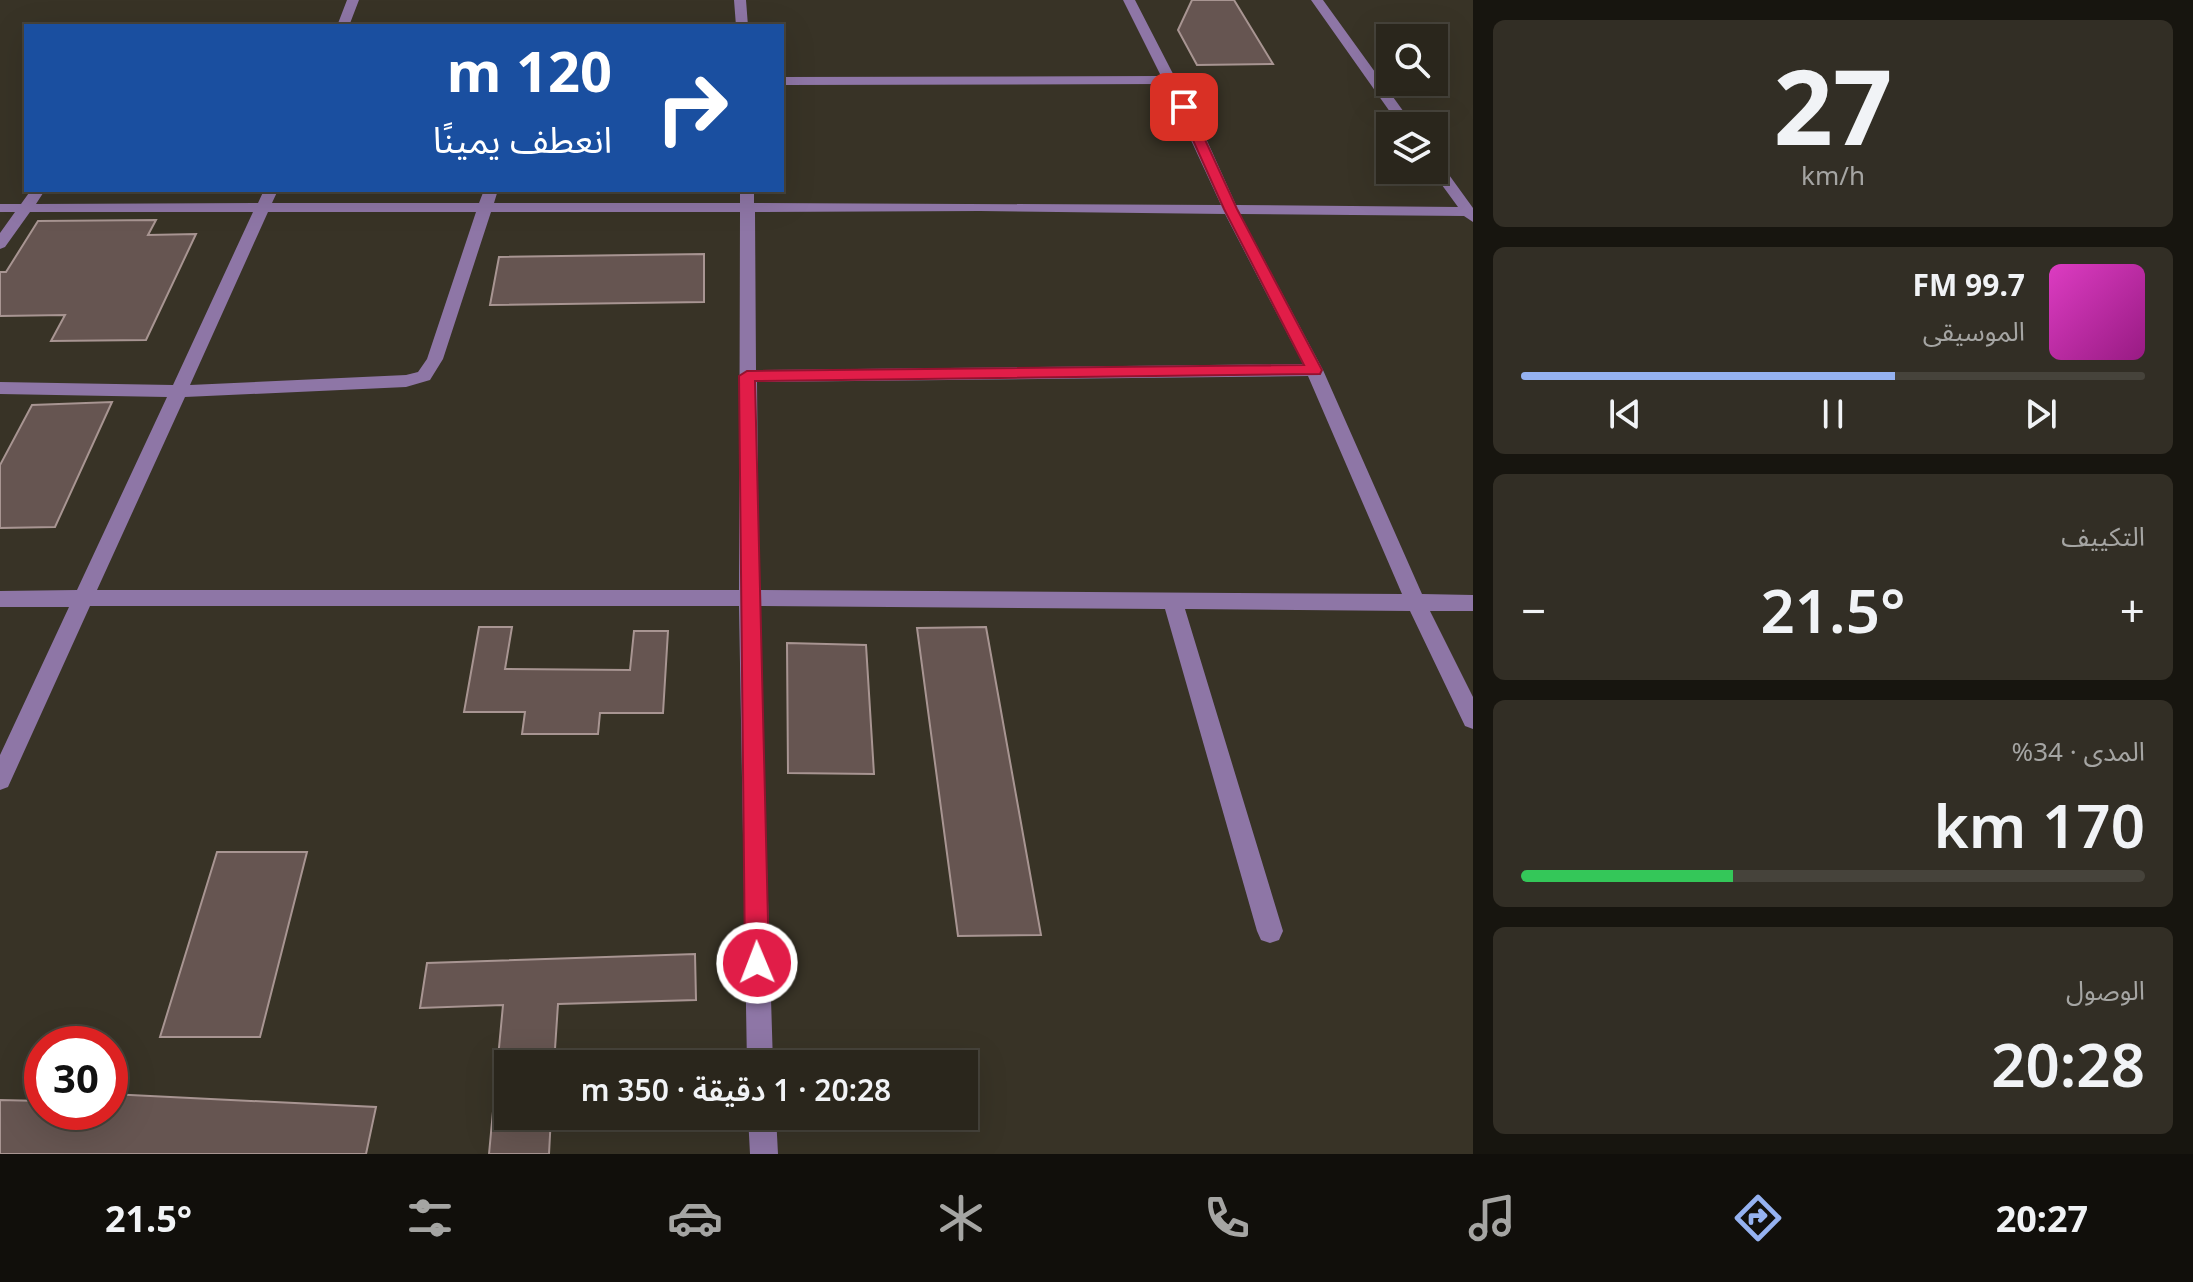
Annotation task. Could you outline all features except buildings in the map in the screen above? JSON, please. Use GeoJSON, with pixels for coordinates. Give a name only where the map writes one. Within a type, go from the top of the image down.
{"type":"FeatureCollection","features":[{"type":"Feature","properties":{"kind":"street"},"geometry":{"type":"LineString","coordinates":[[344,24],[353,0]]}},
{"type":"Feature","properties":{"kind":"street"},"geometry":{"type":"LineString","coordinates":[[740,0],[742,24]]}},
{"type":"Feature","properties":{"kind":"street"},"geometry":{"type":"LineString","coordinates":[[1129,0],[1230,209],[1314,370],[1416,603],[1473,719]]}},
{"type":"Feature","properties":{"kind":"street"},"geometry":{"type":"LineString","coordinates":[[1317,0],[1397,112]]}},
{"type":"Feature","properties":{"kind":"street"},"geometry":{"type":"LineString","coordinates":[[784,81],[1170,80]]}},
{"type":"Feature","properties":{"kind":"street"},"geometry":{"type":"LineString","coordinates":[[1448,182],[1472,214]]}},
{"type":"Feature","properties":{"kind":"street"},"geometry":{"type":"LineString","coordinates":[[0,244],[37,192]]}},
{"type":"Feature","properties":{"kind":"street"},"geometry":{"type":"LineString","coordinates":[[0,208],[267,198],[747,199],[1472,214]]}},
{"type":"Feature","properties":{"kind":"street"},"geometry":{"type":"LineString","coordinates":[[0,780],[267,198]]}},
{"type":"Feature","properties":{"kind":"street"},"geometry":{"type":"LineString","coordinates":[[0,388],[180,391],[406,381],[424,376],[435,359],[489,198]]}},
{"type":"Feature","properties":{"kind":"street"},"geometry":{"type":"LineString","coordinates":[[747,199],[749,599],[760,1050]]}},
{"type":"Feature","properties":{"kind":"street"},"geometry":{"type":"LineString","coordinates":[[747,376],[1314,370]]}},
{"type":"Feature","properties":{"kind":"street"},"geometry":{"type":"LineString","coordinates":[[0,599],[1473,603]]}},
{"type":"Feature","properties":{"kind":"street"},"geometry":{"type":"LineString","coordinates":[[1173,602],[1270,931]]}},
{"type":"Feature","properties":{"kind":"street"},"geometry":{"type":"LineString","coordinates":[[763,1130],[764,1154]]}},
{"type":"Feature","properties":{"kind":"route"},"geometry":{"type":"LineString","coordinates":[[757,963],[747,376],[1314,370],[1230,209],[1184,107]]}}]}
